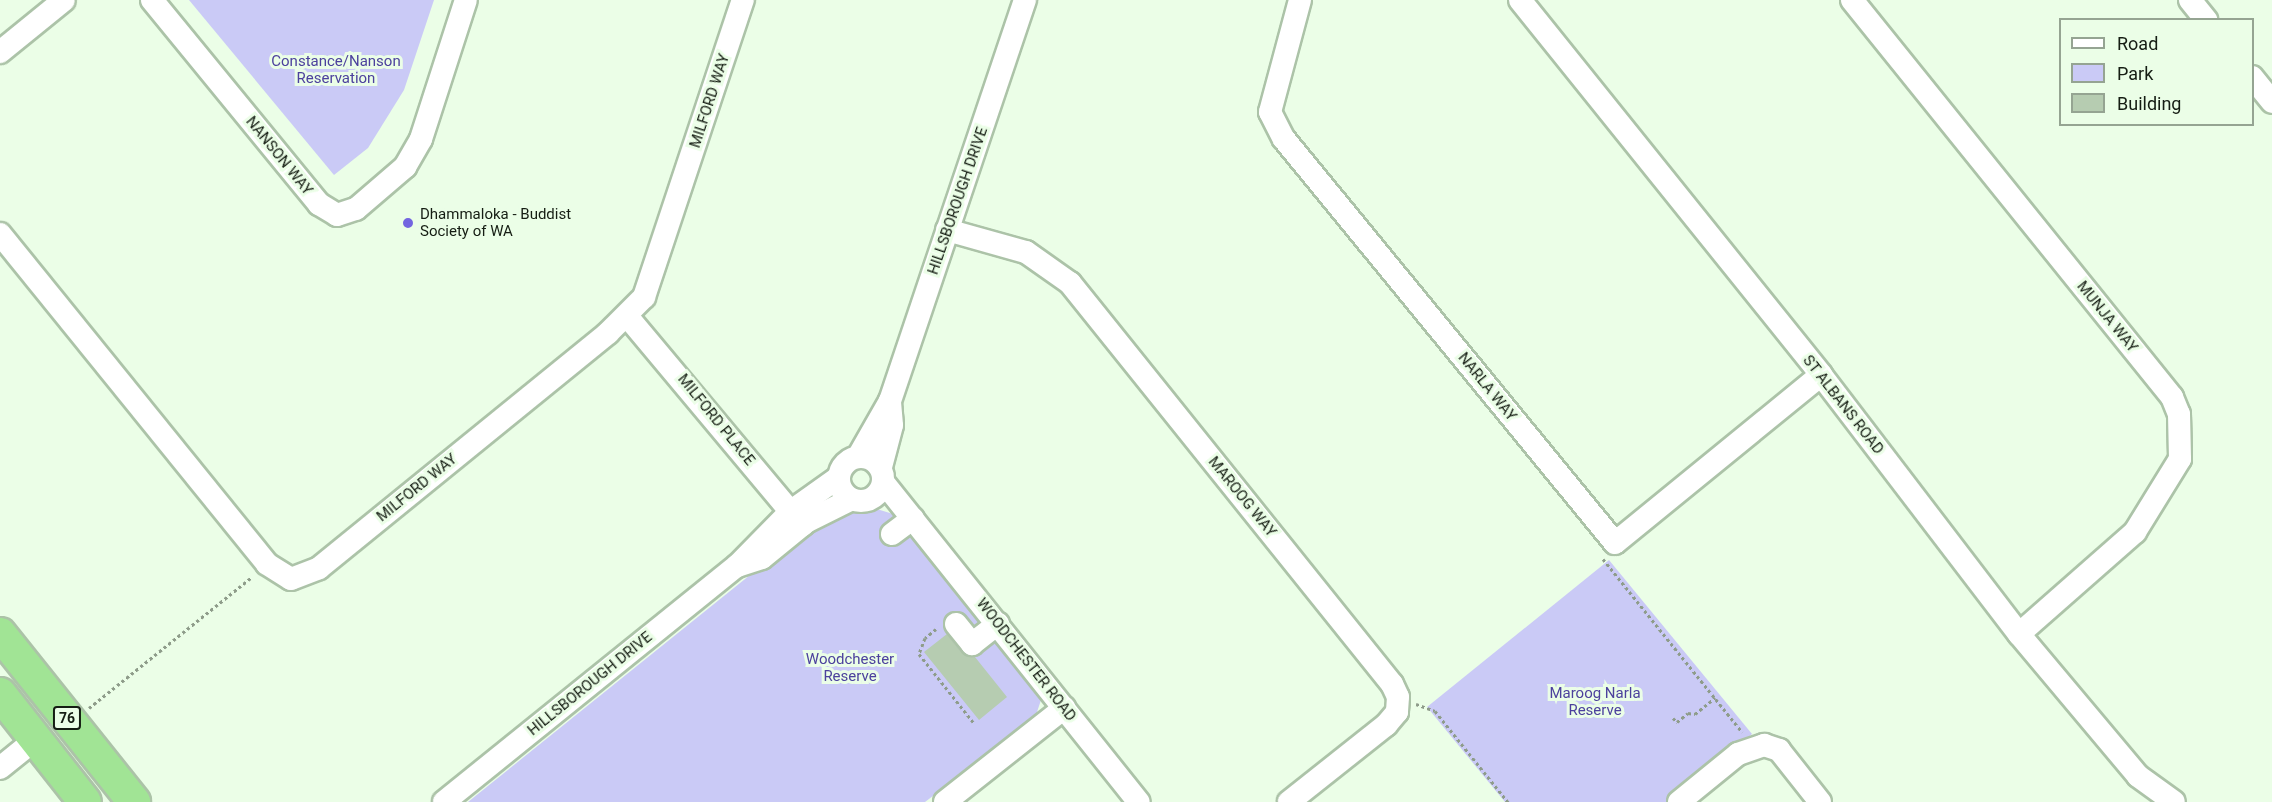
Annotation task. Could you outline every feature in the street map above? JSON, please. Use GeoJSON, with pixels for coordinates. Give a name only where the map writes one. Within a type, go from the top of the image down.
{"type":"FeatureCollection","features":[{"type":"Feature","properties":{"kind":"highway","name":"76"},"geometry":{"type":"LineString","coordinates":[[0,634],[134,802]]}},
{"type":"Feature","properties":{"kind":"highway","name":"76"},"geometry":{"type":"LineString","coordinates":[[0,694],[85,802]]}},
{"type":"Feature","properties":{"kind":"street"},"geometry":{"type":"LineString","coordinates":[[0,52],[64,0]]}},
{"type":"Feature","properties":{"kind":"street","name":"NANSON WAY"},"geometry":{"type":"LineString","coordinates":[[152,0],[319,204],[337,215],[356,208],[405,167],[421,139],[466,0]]}},
{"type":"Feature","properties":{"kind":"street","name":"MILFORD WAY"},"geometry":{"type":"LineString","coordinates":[[0,234],[267,564],[291,579],[319,568],[627,316],[644,297],[743,0]]}},
{"type":"Feature","properties":{"kind":"street","name":"HILLSBOROUGH DRIVE"},"geometry":{"type":"LineString","coordinates":[[858,457],[890,401],[1025,0]]}},
{"type":"Feature","properties":{"kind":"street","name":"NARLA WAY"},"geometry":{"type":"LineString","coordinates":[[1300,0],[1270,112],[1284,139],[1615,543],[1821,375]]}},
{"type":"Feature","properties":{"kind":"street","name":"MUNJA WAY"},"geometry":{"type":"LineString","coordinates":[[1852,0],[2172,397],[2179,414],[2180,459],[2134,532],[2019,634]]}},
{"type":"Feature","properties":{"kind":"street"},"geometry":{"type":"LineString","coordinates":[[2190,0],[2204,18]]}},
{"type":"Feature","properties":{"kind":"street","name":"ST ALBANS ROAD"},"geometry":{"type":"LineString","coordinates":[[1527,2],[1821,375],[2019,634],[2138,776],[2174,802]]}},
{"type":"Feature","properties":{"kind":"street"},"geometry":{"type":"LineString","coordinates":[[2254,78],[2272,102]]}},
{"type":"Feature","properties":{"kind":"street","name":"MAROOG WAY"},"geometry":{"type":"LineString","coordinates":[[947,230],[1026,252],[1070,283],[1398,697]]}},
{"type":"Feature","properties":{"kind":"street","name":"MILFORD PLACE"},"geometry":{"type":"LineString","coordinates":[[627,316],[796,519]]}},
{"type":"Feature","properties":{"kind":"street","name":"HILLSBOROUGH DRIVE"},"geometry":{"type":"LineString","coordinates":[[882,475],[892,425],[890,401]]}},
{"type":"Feature","properties":{"kind":"street"},"geometry":{"type":"LineString","coordinates":[[856,500],[875,497],[882,475],[874,460],[858,457],[848,460],[839,477],[841,488],[856,500],[913,518]]}},
{"type":"Feature","properties":{"kind":"street","name":"WOODCHESTER ROAD"},"geometry":{"type":"LineString","coordinates":[[882,475],[913,518],[1139,802]]}},
{"type":"Feature","properties":{"kind":"street","name":"HILLSBOROUGH DRIVE"},"geometry":{"type":"LineString","coordinates":[[444,802],[796,519],[839,477]]}},
{"type":"Feature","properties":{"kind":"street","name":"HILLSBOROUGH DRIVE"},"geometry":{"type":"LineString","coordinates":[[796,519],[856,500]]}},
{"type":"Feature","properties":{"kind":"street"},"geometry":{"type":"LineString","coordinates":[[892,534],[913,518]]}},
{"type":"Feature","properties":{"kind":"street"},"geometry":{"type":"LineString","coordinates":[[946,627],[972,644],[998,624]]}},
{"type":"Feature","properties":{"kind":"street"},"geometry":{"type":"LineString","coordinates":[[1289,802],[1386,725],[1397,712],[1398,697]]}},
{"type":"Feature","properties":{"kind":"street"},"geometry":{"type":"LineString","coordinates":[[945,802],[1064,708]]}},
{"type":"Feature","properties":{"kind":"street"},"geometry":{"type":"LineString","coordinates":[[0,768],[36,739]]}},
{"type":"Feature","properties":{"kind":"street"},"geometry":{"type":"LineString","coordinates":[[1678,802],[1754,746],[1779,750],[1820,802]]}},
{"type":"Feature","properties":{"kind":"path"},"geometry":{"type":"LineString","coordinates":[[1602,558],[1754,746]]}},
{"type":"Feature","properties":{"kind":"path"},"geometry":{"type":"LineString","coordinates":[[85,711],[267,564]]}},
{"type":"Feature","properties":{"kind":"path"},"geometry":{"type":"LineString","coordinates":[[946,627],[925,638],[919,654],[973,722]]}},
{"type":"Feature","properties":{"kind":"path"},"geometry":{"type":"LineString","coordinates":[[1398,697],[1435,711],[1508,802]]}},
{"type":"Feature","properties":{"kind":"path"},"geometry":{"type":"LineString","coordinates":[[1673,718],[1677,722],[1688,713],[1695,714],[1715,698]]}},
{"type":"Feature","properties":{"kind":"green space","name":"Constance/Nanson Reservation"},"geometry":{"type":"Polygon","coordinates":[[[189,0],[434,0],[404,90],[368,148],[334,175],[189,0]]]}},
{"type":"Feature","properties":{"kind":"green space","name":"Woodchester Reserve"},"geometry":{"type":"Polygon","coordinates":[[[843,506],[867,506],[893,514],[923,543],[1038,689],[1041,700],[1035,718],[925,802],[468,802],[822,517],[843,506]]]}},
{"type":"Feature","properties":{"kind":"green space","name":"Maroog Narla Reserve"},"geometry":{"type":"Polygon","coordinates":[[[1609,560],[1752,734],[1670,802],[1505,802],[1427,707],[1609,560]]]}},
{"type":"Feature","properties":{"kind":"building"},"geometry":{"type":"Polygon","coordinates":[[[947,634],[962,653],[975,657],[1007,697],[979,720],[924,652],[947,634]]]}},
{"type":"Feature","properties":{"kind":"place","name":"Dhammaloka - Buddist Society of WA"},"geometry":{"type":"Point","coordinates":[408,223]}}]}
